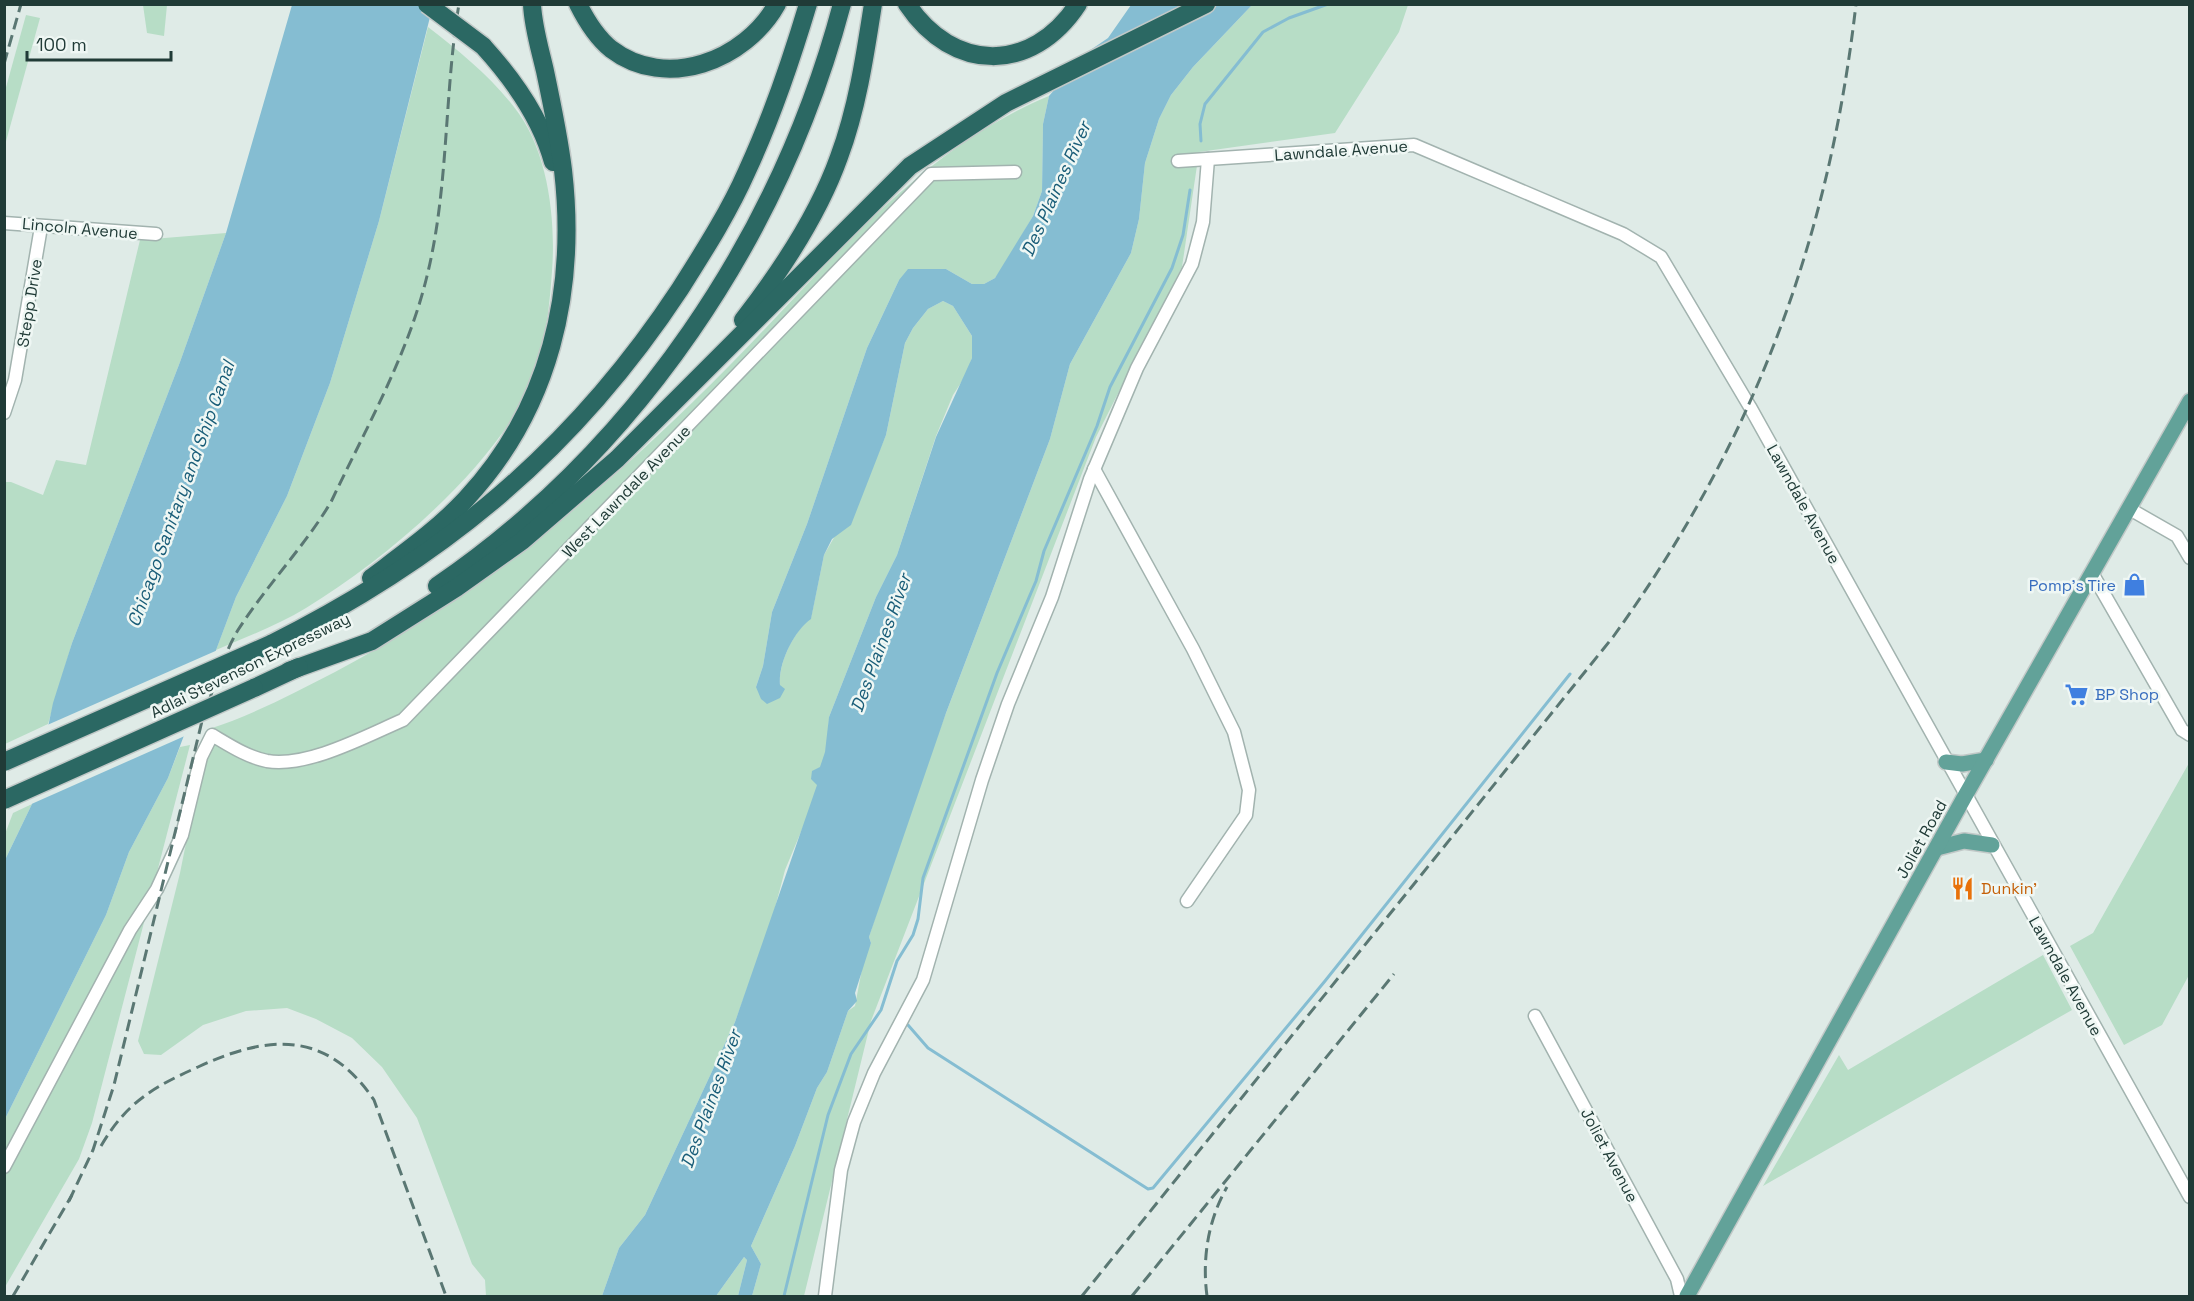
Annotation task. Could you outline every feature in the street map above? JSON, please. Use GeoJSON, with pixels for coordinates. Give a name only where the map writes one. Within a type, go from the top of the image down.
{"type":"FeatureCollection","features":[{"type":"Feature","properties":{"kind":"highway"},"geometry":{"type":"LineString","coordinates":[[428,4],[483,46],[511,79],[541,129],[560,188],[565,244]]}},
{"type":"Feature","properties":{"kind":"highway"},"geometry":{"type":"LineString","coordinates":[[311,624],[420,540],[465,500],[495,466],[519,429],[540,387],[556,332],[565,244],[563,170],[532,4]]}},
{"type":"Feature","properties":{"kind":"highway"},"geometry":{"type":"LineString","coordinates":[[578,4],[588,24],[610,48],[637,64],[669,70],[713,62],[745,44],[768,21],[777,4]]}},
{"type":"Feature","properties":{"kind":"highway","name":"Adlai Stevenson Expressway"},"geometry":{"type":"LineString","coordinates":[[4,762],[271,644],[311,624],[390,578],[452,535],[502,495],[579,421],[618,375],[653,329],[701,256],[747,172],[780,90],[808,4]]}},
{"type":"Feature","properties":{"kind":"highway","name":"Adlai Stevenson Expressway"},"geometry":{"type":"LineString","coordinates":[[4,800],[254,688],[382,622],[466,565],[550,495],[631,412],[670,363],[752,234],[799,135],[842,4]]}},
{"type":"Feature","properties":{"kind":"highway"},"geometry":{"type":"LineString","coordinates":[[702,373],[784,262],[809,223],[834,168],[864,63],[873,4]]}},
{"type":"Feature","properties":{"kind":"highway"},"geometry":{"type":"LineString","coordinates":[[907,4],[932,35],[950,46],[973,54],[995,58],[1020,53],[1043,42],[1066,22],[1078,4]]}},
{"type":"Feature","properties":{"kind":"highway"},"geometry":{"type":"LineString","coordinates":[[289,671],[372,641],[456,588],[522,541],[574,498],[910,166],[1006,103],[1206,4]]}},
{"type":"Feature","properties":{"kind":"main road","name":"Joliet Road"},"geometry":{"type":"LineString","coordinates":[[1687,1296],[1965,796],[2190,401]]}},
{"type":"Feature","properties":{"kind":"main road"},"geometry":{"type":"LineString","coordinates":[[1946,762],[1962,764],[1986,760]]}},
{"type":"Feature","properties":{"kind":"main road"},"geometry":{"type":"LineString","coordinates":[[1936,848],[1964,841],[1992,845]]}},
{"type":"Feature","properties":{"kind":"street","name":"Lawndale Avenue"},"geometry":{"type":"LineString","coordinates":[[1178,161],[1414,145],[1623,234],[1661,257],[1750,406],[1992,845],[2190,1197]]}},
{"type":"Feature","properties":{"kind":"street"},"geometry":{"type":"LineString","coordinates":[[825,1296],[841,1170],[854,1122],[874,1073],[923,980],[982,780],[1008,704],[1052,597],[1094,469],[1137,368],[1192,264],[1203,222],[1208,159]]}},
{"type":"Feature","properties":{"kind":"street","name":"West Lawndale Avenue"},"geometry":{"type":"LineString","coordinates":[[4,1167],[130,930],[157,888],[182,835],[201,757],[212,735],[253,757],[281,762],[348,744],[402,720],[931,174],[1015,172]]}},
{"type":"Feature","properties":{"kind":"street","name":"Lincoln Avenue"},"geometry":{"type":"LineString","coordinates":[[4,223],[156,234]]}},
{"type":"Feature","properties":{"kind":"street","name":"Stepp Drive"},"geometry":{"type":"LineString","coordinates":[[4,413],[15,380],[41,227]]}},
{"type":"Feature","properties":{"kind":"street"},"geometry":{"type":"LineString","coordinates":[[1094,469],[1193,649],[1234,732],[1249,790],[1246,815],[1187,901]]}},
{"type":"Feature","properties":{"kind":"street"},"geometry":{"type":"LineString","coordinates":[[2128,508],[2177,536],[2190,558]]}},
{"type":"Feature","properties":{"kind":"street"},"geometry":{"type":"LineString","coordinates":[[2092,573],[2182,730],[2190,735]]}},
{"type":"Feature","properties":{"kind":"street","name":"Joliet Avenue"},"geometry":{"type":"LineString","coordinates":[[1535,1016],[1677,1279],[1681,1296]]}},
{"type":"Feature","properties":{"kind":"green space"},"geometry":{"type":"Polygon","coordinates":[[[143,5],[167,5],[164,36],[147,33],[143,5]]]}},
{"type":"Feature","properties":{"kind":"green space"},"geometry":{"type":"Polygon","coordinates":[[[1252,5],[1408,5],[1399,32],[1335,133],[1199,152],[1182,267],[1096,437],[871,1021],[804,1296],[752,1296],[761,1264],[751,1246],[795,1146],[817,1088],[827,1072],[848,1011],[855,1006],[864,958],[871,943],[869,937],[910,808],[1050,439],[1070,364],[1131,253],[1139,219],[1145,163],[1159,119],[1171,95],[1193,67],[1252,5]]]}},
{"type":"Feature","properties":{"kind":"green space"},"geometry":{"type":"Polygon","coordinates":[[[26,15],[40,18],[5,145],[5,91],[26,15]]]}},
{"type":"Feature","properties":{"kind":"green space"},"geometry":{"type":"Polygon","coordinates":[[[428,27],[474,64],[505,96],[526,124],[542,164],[551,207],[553,251],[547,320],[541,353],[531,384],[505,429],[482,459],[456,488],[397,542],[336,589],[306,608],[216,650],[236,597],[287,496],[330,383],[379,221],[428,27]]]}},
{"type":"Feature","properties":{"kind":"green space"},"geometry":{"type":"Polygon","coordinates":[[[1049,96],[1043,124],[1042,191],[1033,216],[1004,266],[995,278],[984,284],[972,284],[946,269],[899,280],[867,348],[807,524],[772,612],[763,666],[756,687],[780,685],[780,676],[788,648],[811,618],[824,555],[867,480],[886,435],[905,343],[913,328],[928,309],[943,301],[953,306],[972,336],[972,358],[966,375],[953,395],[936,436],[897,555],[876,597],[829,717],[828,741],[813,803],[785,870],[771,923],[735,1022],[645,1215],[619,1248],[602,1296],[486,1296],[485,1280],[472,1264],[417,1118],[382,1067],[352,1038],[316,1019],[287,1008],[246,1011],[203,1025],[161,1055],[144,1054],[138,1041],[180,873],[209,729],[289,696],[335,672],[443,608],[494,572],[544,534],[639,452],[730,365],[839,251],[916,179],[958,147],[1002,119],[1049,96]]]}},
{"type":"Feature","properties":{"kind":"green space"},"geometry":{"type":"Polygon","coordinates":[[[226,233],[180,362],[72,643],[48,724],[5,744],[4,482],[11,482],[43,495],[56,460],[86,465],[140,240],[226,233]]]}},
{"type":"Feature","properties":{"kind":"green space"},"geometry":{"type":"Polygon","coordinates":[[[190,745],[92,1123],[79,1159],[5,1287],[5,1119],[106,915],[129,852],[168,778],[180,747],[190,745]]]}},
{"type":"Feature","properties":{"kind":"green space"},"geometry":{"type":"Polygon","coordinates":[[[2189,763],[2189,975],[2162,1025],[2124,1045],[2070,946],[2093,933],[2189,763]]]}},
{"type":"Feature","properties":{"kind":"green space"},"geometry":{"type":"Polygon","coordinates":[[[32,804],[5,860],[5,834],[13,813],[32,804]]]}},
{"type":"Feature","properties":{"kind":"green space"},"geometry":{"type":"Polygon","coordinates":[[[2043,955],[2072,1010],[1763,1186],[1839,1055],[1848,1070],[2043,955]]]}},
{"type":"Feature","properties":{"kind":"green space"},"geometry":{"type":"Polygon","coordinates":[[[744,1257],[747,1260],[738,1296],[716,1296],[744,1257]]]}},
{"type":"Feature","properties":{"kind":"water","name":"Chicago Sanitary and Ship Canal"},"geometry":{"type":"Polygon","coordinates":[[[292,5],[433,5],[379,221],[330,383],[287,496],[236,597],[168,778],[129,852],[106,915],[5,1119],[5,860],[32,804],[53,703],[72,643],[180,362],[226,233],[292,5]]]}},
{"type":"Feature","properties":{"kind":"water","name":"Des Plaines River"},"geometry":{"type":"Polygon","coordinates":[[[1131,5],[1252,5],[1193,67],[1171,95],[1159,119],[1145,163],[1139,219],[1131,253],[1070,364],[1050,439],[946,713],[869,937],[871,943],[855,993],[857,1001],[848,1011],[827,1072],[817,1088],[795,1146],[751,1246],[761,1264],[752,1296],[738,1296],[747,1260],[744,1257],[716,1296],[602,1296],[619,1248],[645,1215],[735,1022],[817,785],[811,779],[812,771],[820,767],[825,752],[829,717],[876,597],[897,555],[936,437],[972,358],[972,336],[953,306],[943,301],[928,309],[913,328],[905,343],[886,435],[851,525],[832,539],[824,555],[811,619],[793,639],[784,658],[780,685],[785,689],[780,698],[767,704],[761,699],[756,687],[763,666],[772,612],[807,524],[867,348],[899,280],[908,269],[946,269],[972,284],[984,284],[995,278],[1033,216],[1042,191],[1043,124],[1049,96],[1086,53],[1108,38],[1131,5]]]}},
{"type":"Feature","properties":{"kind":"pier"},"geometry":{"type":"Polygon","coordinates":[[[220,649],[187,735],[27,806],[45,726],[220,649]]]}},
{"type":"Feature","properties":{"kind":"waterway"},"geometry":{"type":"LineString","coordinates":[[1201,141],[1200,124],[1205,104],[1263,32],[1289,18],[1328,4]]}},
{"type":"Feature","properties":{"kind":"waterway"},"geometry":{"type":"LineString","coordinates":[[784,1296],[828,1115],[851,1054],[881,1010],[897,961],[913,935],[918,919],[923,878],[997,673],[1036,581],[1044,551],[1097,426],[1110,387],[1172,268],[1183,235],[1190,190]]}},
{"type":"Feature","properties":{"kind":"waterway"},"geometry":{"type":"LineString","coordinates":[[908,1025],[928,1048],[1148,1189],[1153,1188],[1325,981],[1570,674]]}},
{"type":"Feature","properties":{"kind":"railway"},"geometry":{"type":"LineString","coordinates":[[4,64],[21,4]]}},
{"type":"Feature","properties":{"kind":"railway"},"geometry":{"type":"LineString","coordinates":[[69,1201],[93,1150],[114,1085],[202,721],[222,663],[238,630],[331,502],[398,363],[419,305],[427,276],[439,209],[459,4]]}},
{"type":"Feature","properties":{"kind":"railway"},"geometry":{"type":"LineString","coordinates":[[1082,1296],[1613,637],[1663,564],[1706,490],[1744,414],[1777,337],[1804,258],[1826,176],[1844,92],[1856,4]]}},
{"type":"Feature","properties":{"kind":"railway"},"geometry":{"type":"LineString","coordinates":[[1132,1296],[1394,974]]}},
{"type":"Feature","properties":{"kind":"railway"},"geometry":{"type":"LineString","coordinates":[[101,1146],[120,1118],[142,1098],[154,1089],[198,1067],[223,1056],[271,1045],[294,1045],[315,1050],[336,1060],[355,1077],[374,1100],[446,1296]]}},
{"type":"Feature","properties":{"kind":"railway"},"geometry":{"type":"LineString","coordinates":[[1207,1296],[1205,1268],[1208,1240],[1215,1213],[1227,1187]]}},
{"type":"Feature","properties":{"kind":"railway"},"geometry":{"type":"LineString","coordinates":[[13,1296],[72,1195]]}},
{"type":"Feature","properties":{"kind":"place","name":"Pomp's Tire"},"geometry":{"type":"Point","coordinates":[2134,585]}},
{"type":"Feature","properties":{"kind":"place","name":"BP Shop"},"geometry":{"type":"Point","coordinates":[2077,694]}},
{"type":"Feature","properties":{"kind":"place","name":"Dunkin'"},"geometry":{"type":"Point","coordinates":[1963,888]}}]}
